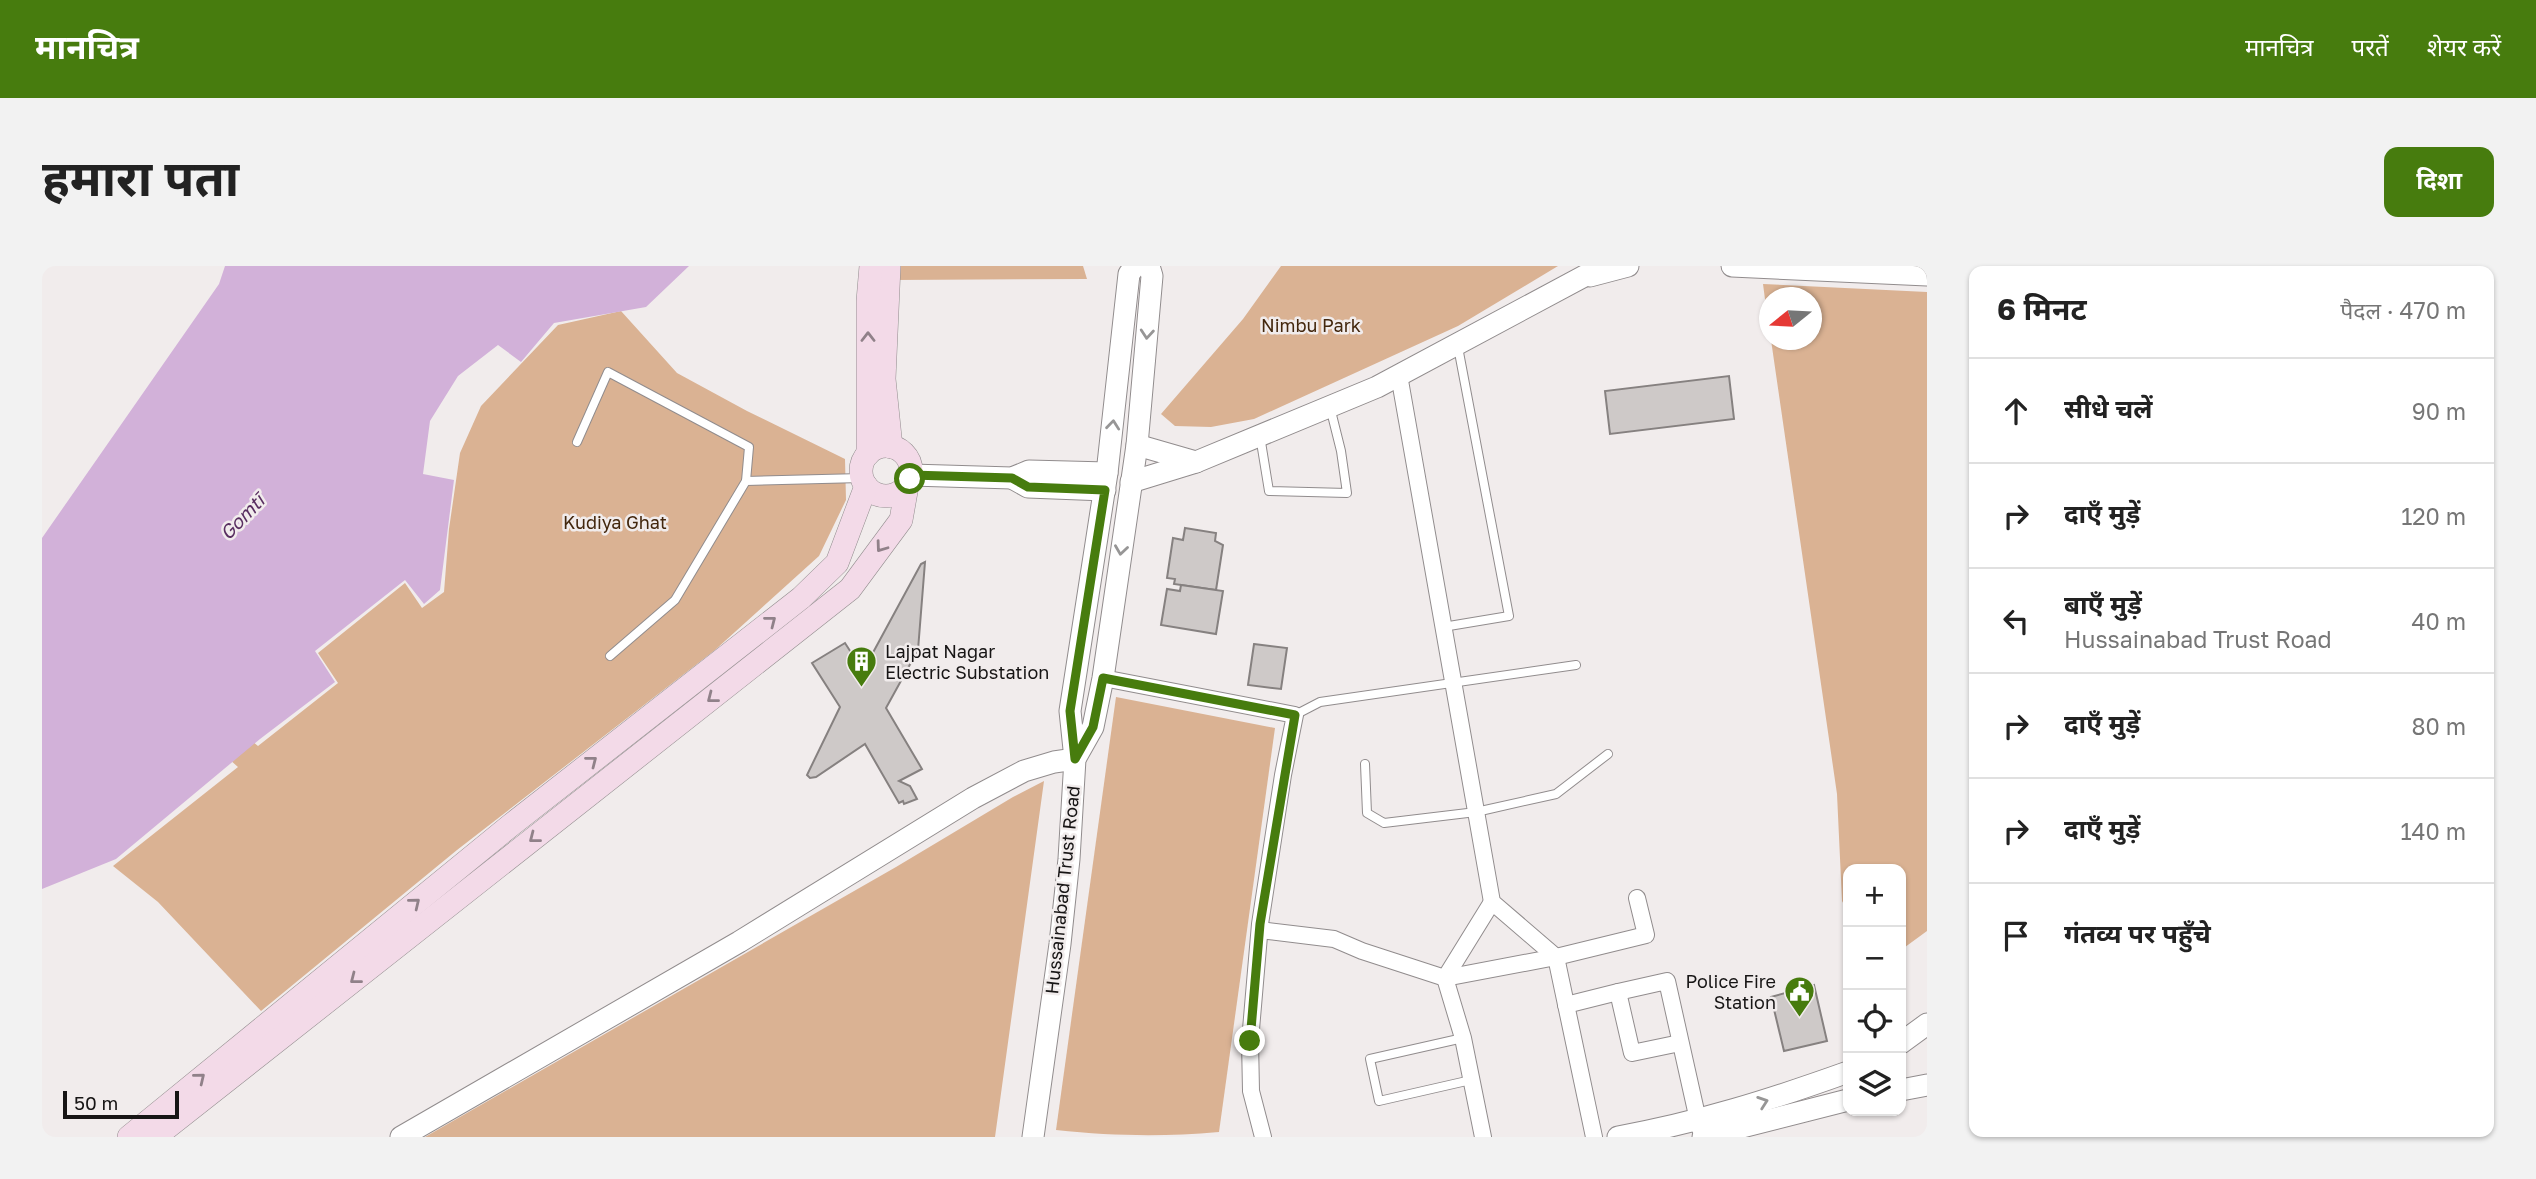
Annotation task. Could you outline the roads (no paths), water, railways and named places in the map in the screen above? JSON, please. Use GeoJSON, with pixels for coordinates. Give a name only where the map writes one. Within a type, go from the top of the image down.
{"type":"FeatureCollection","features":[{"type":"Feature","properties":{"kind":"main road"},"geometry":{"type":"LineString","coordinates":[[868,454],[868,301],[871,266]]}},
{"type":"Feature","properties":{"kind":"main road"},"geometry":{"type":"LineString","coordinates":[[890,266],[884,379],[891,447]]}},
{"type":"Feature","properties":{"kind":"main road"},"geometry":{"type":"LineString","coordinates":[[129,1137],[511,824],[801,598],[837,563],[864,482],[863,461],[868,454],[875,449],[891,447],[905,456],[910,463],[909,480],[901,520],[850,589],[155,1137]]}},
{"type":"Feature","properties":{"kind":"main road"},"geometry":{"type":"LineString","coordinates":[[864,482],[871,491],[886,496],[894,495],[909,480]]}},
{"type":"Feature","properties":{"kind":"street"},"geometry":{"type":"LineString","coordinates":[[401,1137],[739,942],[973,798],[1024,771],[1075,759],[1070,711],[1106,482],[1129,274],[1135,266]]}},
{"type":"Feature","properties":{"kind":"street","name":"Hussainabad Trust Road"},"geometry":{"type":"LineString","coordinates":[[1034,1136],[1062,931],[1075,759],[1093,727],[1103,678],[1137,445],[1152,276],[1149,266]]}},
{"type":"Feature","properties":{"kind":"street"},"geometry":{"type":"LineString","coordinates":[[1131,482],[1196,462],[1330,407],[1399,375],[1603,266]]}},
{"type":"Feature","properties":{"kind":"street"},"geometry":{"type":"LineString","coordinates":[[1583,278],[1628,266]]}},
{"type":"Feature","properties":{"kind":"street"},"geometry":{"type":"LineString","coordinates":[[1732,266],[1927,275]]}},
{"type":"Feature","properties":{"kind":"street"},"geometry":{"type":"LineString","coordinates":[[1399,375],[1492,902],[1556,957],[1594,1137]]}},
{"type":"Feature","properties":{"kind":"street"},"geometry":{"type":"LineString","coordinates":[[1137,445],[1196,462]]}},
{"type":"Feature","properties":{"kind":"street"},"geometry":{"type":"LineString","coordinates":[[909,480],[1012,478],[1029,471],[1106,482]]}},
{"type":"Feature","properties":{"kind":"street"},"geometry":{"type":"LineString","coordinates":[[1103,678],[1295,715],[1283,775],[1260,930],[1250,1041],[1251,1091],[1263,1137]]}},
{"type":"Feature","properties":{"kind":"street"},"geometry":{"type":"LineString","coordinates":[[1260,930],[1334,939],[1445,978],[1556,957],[1646,934],[1637,898]]}},
{"type":"Feature","properties":{"kind":"street"},"geometry":{"type":"LineString","coordinates":[[1483,1137],[1463,1038],[1445,978],[1492,902]]}},
{"type":"Feature","properties":{"kind":"street"},"geometry":{"type":"LineString","coordinates":[[1566,1005],[1667,981],[1701,1132]]}},
{"type":"Feature","properties":{"kind":"street"},"geometry":{"type":"LineString","coordinates":[[1618,992],[1632,1053],[1680,1043]]}},
{"type":"Feature","properties":{"kind":"street"},"geometry":{"type":"LineString","coordinates":[[1906,1039],[1927,1024]]}},
{"type":"Feature","properties":{"kind":"street"},"geometry":{"type":"LineString","coordinates":[[1701,1132],[1745,1108],[1843,1075]]}},
{"type":"Feature","properties":{"kind":"street"},"geometry":{"type":"LineString","coordinates":[[1906,1089],[1927,1085]]}},
{"type":"Feature","properties":{"kind":"street"},"geometry":{"type":"LineString","coordinates":[[1618,1137],[1701,1132],[1843,1101]]}},
{"type":"Feature","properties":{"kind":"lane"},"geometry":{"type":"LineString","coordinates":[[1443,626],[1509,616],[1458,344]]}},
{"type":"Feature","properties":{"kind":"lane"},"geometry":{"type":"LineString","coordinates":[[577,442],[608,372],[749,447],[746,481],[675,600],[610,656]]}},
{"type":"Feature","properties":{"kind":"lane"},"geometry":{"type":"LineString","coordinates":[[1260,436],[1269,491],[1347,493],[1341,451],[1330,407]]}},
{"type":"Feature","properties":{"kind":"lane"},"geometry":{"type":"LineString","coordinates":[[746,481],[864,482]]}},
{"type":"Feature","properties":{"kind":"lane"},"geometry":{"type":"LineString","coordinates":[[1295,715],[1320,702],[1576,665]]}},
{"type":"Feature","properties":{"kind":"lane"},"geometry":{"type":"LineString","coordinates":[[1365,764],[1367,813],[1384,822],[1476,812],[1556,794],[1608,754]]}},
{"type":"Feature","properties":{"kind":"lane"},"geometry":{"type":"LineString","coordinates":[[1463,1038],[1370,1059],[1379,1101],[1471,1080]]}},
{"type":"Feature","properties":{"kind":"water","name":"Gomtī"},"geometry":{"type":"Polygon","coordinates":[[[225,266],[689,266],[646,307],[554,323],[521,362],[498,345],[458,376],[430,421],[423,474],[454,480],[440,590],[424,604],[405,580],[315,651],[335,682],[260,739],[116,859],[42,889],[42,538],[219,284],[225,266]]]}},
{"type":"Feature","properties":{"kind":"place","name":"Lajpat Nagar Electric Substation"},"geometry":{"type":"Point","coordinates":[862,689]}},
{"type":"Feature","properties":{"kind":"place","name":"Police Fire Station"},"geometry":{"type":"Point","coordinates":[1799,1019]}},
{"type":"Feature","properties":{"kind":"park label","name":"Nimbu Park"},"geometry":{"type":"Point","coordinates":[1311,326]}},
{"type":"Feature","properties":{"kind":"park label","name":"Kudiya Ghat"},"geometry":{"type":"Point","coordinates":[615,523]}}]}
